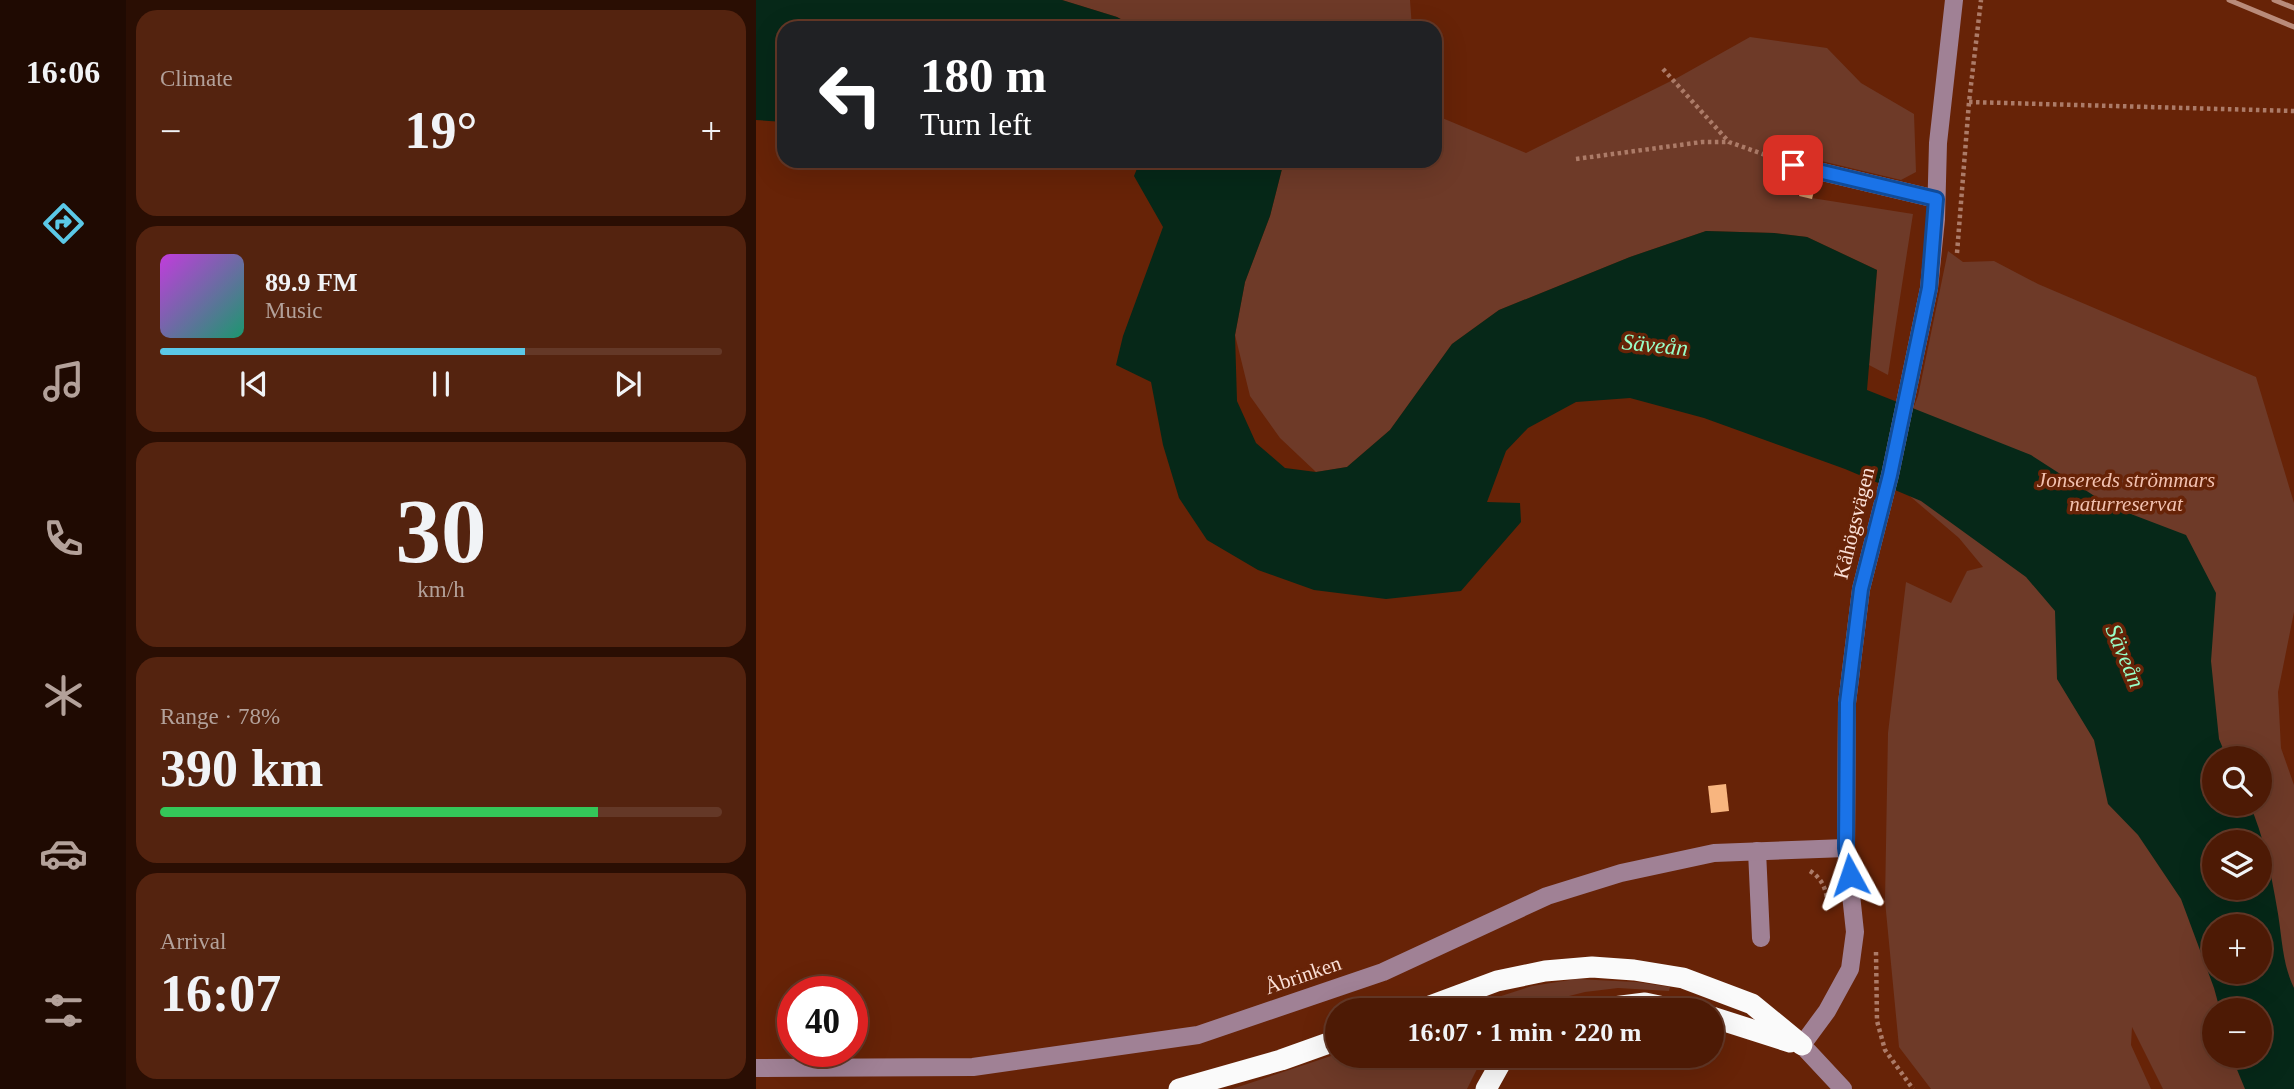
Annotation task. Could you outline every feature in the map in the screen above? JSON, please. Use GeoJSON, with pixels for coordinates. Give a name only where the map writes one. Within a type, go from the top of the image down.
{"type":"FeatureCollection","features":[{"type":"Feature","properties":{"kind":"highway"},"geometry":{"type":"LineString","coordinates":[[1451,998],[1497,981],[1545,971],[1592,967],[1634,970],[1683,978],[1752,1004],[1802,1045]]}},
{"type":"Feature","properties":{"kind":"highway"},"geometry":{"type":"LineString","coordinates":[[1724,1021],[1802,1045]]}},
{"type":"Feature","properties":{"kind":"highway"},"geometry":{"type":"LineString","coordinates":[[1179,1089],[1281,1060],[1325,1044]]}},
{"type":"Feature","properties":{"kind":"highway"},"geometry":{"type":"LineString","coordinates":[[1486,1089],[1498,1068]]}},
{"type":"Feature","properties":{"kind":"street","name":"Kåhögsvägen"},"geometry":{"type":"LineString","coordinates":[[1802,1045],[1827,1011],[1850,969],[1855,932],[1846,848],[1847,703],[1861,589],[1929,288],[1943,93],[1954,0]]}},
{"type":"Feature","properties":{"kind":"street"},"geometry":{"type":"LineString","coordinates":[[1793,165],[1936,199]]}},
{"type":"Feature","properties":{"kind":"street","name":"Åbrinken"},"geometry":{"type":"LineString","coordinates":[[756,1068],[973,1067],[1198,1035],[1383,972],[1559,892],[1657,863],[1714,853],[1846,848]]}},
{"type":"Feature","properties":{"kind":"street"},"geometry":{"type":"LineString","coordinates":[[1757,851],[1761,938]]}},
{"type":"Feature","properties":{"kind":"street"},"geometry":{"type":"LineString","coordinates":[[1802,1045],[1843,1089]]}},
{"type":"Feature","properties":{"kind":"path"},"geometry":{"type":"LineString","coordinates":[[1960,231],[1969,102],[1981,0]]}},
{"type":"Feature","properties":{"kind":"path"},"geometry":{"type":"LineString","coordinates":[[1663,69],[1730,142]]}},
{"type":"Feature","properties":{"kind":"path"},"geometry":{"type":"LineString","coordinates":[[1969,102],[2294,111]]}},
{"type":"Feature","properties":{"kind":"path"},"geometry":{"type":"LineString","coordinates":[[1576,159],[1702,142],[1730,142],[1793,165]]}},
{"type":"Feature","properties":{"kind":"path"},"geometry":{"type":"LineString","coordinates":[[1876,950],[1877,1021],[1885,1050],[1913,1089]]}},
{"type":"Feature","properties":{"kind":"green space"},"geometry":{"type":"Polygon","coordinates":[[[1062,0],[1410,0],[1412,21],[1124,21],[1062,0]]]}},
{"type":"Feature","properties":{"kind":"green space"},"geometry":{"type":"Polygon","coordinates":[[[1750,37],[1827,48],[1861,83],[1914,114],[1916,172],[1901,180],[1792,154],[1778,165],[1789,186],[1799,196],[1913,214],[1888,375],[1869,365],[1877,270],[1807,237],[1706,231],[1630,257],[1499,310],[1452,344],[1390,430],[1347,467],[1316,472],[1280,438],[1250,396],[1235,335],[1245,282],[1270,216],[1282,168],[1442,168],[1442,118],[1526,153],[1677,78],[1750,37]]]}},
{"type":"Feature","properties":{"kind":"green space","name":"Jonsereds strömmars naturreservat"},"geometry":{"type":"Polygon","coordinates":[[[1948,251],[1963,262],[1994,261],[2038,284],[2256,377],[2294,503],[2294,612],[2278,692],[2281,748],[2294,785],[2294,1089],[2163,1089],[2132,1027],[2131,1045],[2151,1089],[1931,1089],[1899,1047],[1885,901],[1888,733],[1906,582],[1951,603],[1967,571],[1983,567],[1959,538],[1905,492],[1883,486],[1918,396],[1948,251]]]}},
{"type":"Feature","properties":{"kind":"green space"},"geometry":{"type":"Polygon","coordinates":[[[1576,979],[1637,982],[1670,987],[1669,991],[1618,988],[1561,998],[1495,998],[1532,986],[1576,979]]]}},
{"type":"Feature","properties":{"kind":"green space"},"geometry":{"type":"Polygon","coordinates":[[[1325,1058],[1325,1068],[1478,1068],[1467,1089],[1232,1089],[1325,1058]]]}},
{"type":"Feature","properties":{"kind":"water"},"geometry":{"type":"Polygon","coordinates":[[[756,0],[1062,0],[1124,21],[777,21],[777,122],[756,120],[756,0]]]}},
{"type":"Feature","properties":{"kind":"water","name":"Säveån"},"geometry":{"type":"Polygon","coordinates":[[[1137,168],[1282,168],[1270,216],[1245,282],[1235,335],[1237,401],[1256,443],[1285,468],[1316,472],[1347,467],[1390,430],[1452,344],[1499,310],[1630,257],[1706,231],[1807,237],[1877,270],[1867,390],[2031,455],[2110,506],[2186,535],[2216,593],[2211,661],[2222,746],[2202,746],[2202,816],[2254,816],[2259,830],[2202,830],[2202,900],[2272,900],[2272,882],[2285,959],[2294,988],[2294,1089],[2245,1089],[2236,1068],[2272,1068],[2272,998],[2217,998],[2213,984],[2272,984],[2272,914],[2202,914],[2202,956],[2181,899],[2138,835],[2108,804],[2094,740],[2057,679],[2055,611],[2026,577],[1921,501],[1845,469],[1704,418],[1630,398],[1576,402],[1528,428],[1506,451],[1487,502],[1520,503],[1521,522],[1461,591],[1386,599],[1314,590],[1258,570],[1207,540],[1179,498],[1163,445],[1151,382],[1116,365],[1123,336],[1163,227],[1134,176],[1137,168]]]}},
{"type":"Feature","properties":{"kind":"building"},"geometry":{"type":"Polygon","coordinates":[[[1805,175],[1817,179],[1812,199],[1799,196],[1805,175]]]}},
{"type":"Feature","properties":{"kind":"building"},"geometry":{"type":"Polygon","coordinates":[[[1726,784],[1729,811],[1711,813],[1708,786],[1726,784]]]}},
{"type":"Feature","properties":{"kind":"railway"},"geometry":{"type":"LineString","coordinates":[[2229,0],[2294,27]]}},
{"type":"Feature","properties":{"kind":"railway"},"geometry":{"type":"LineString","coordinates":[[2274,0],[2294,8]]}},
{"type":"Feature","properties":{"kind":"route"},"geometry":{"type":"LineString","coordinates":[[1793,165],[1936,199],[1929,288],[1890,475],[1861,589],[1847,703],[1846,848],[1850,875]]}}]}
